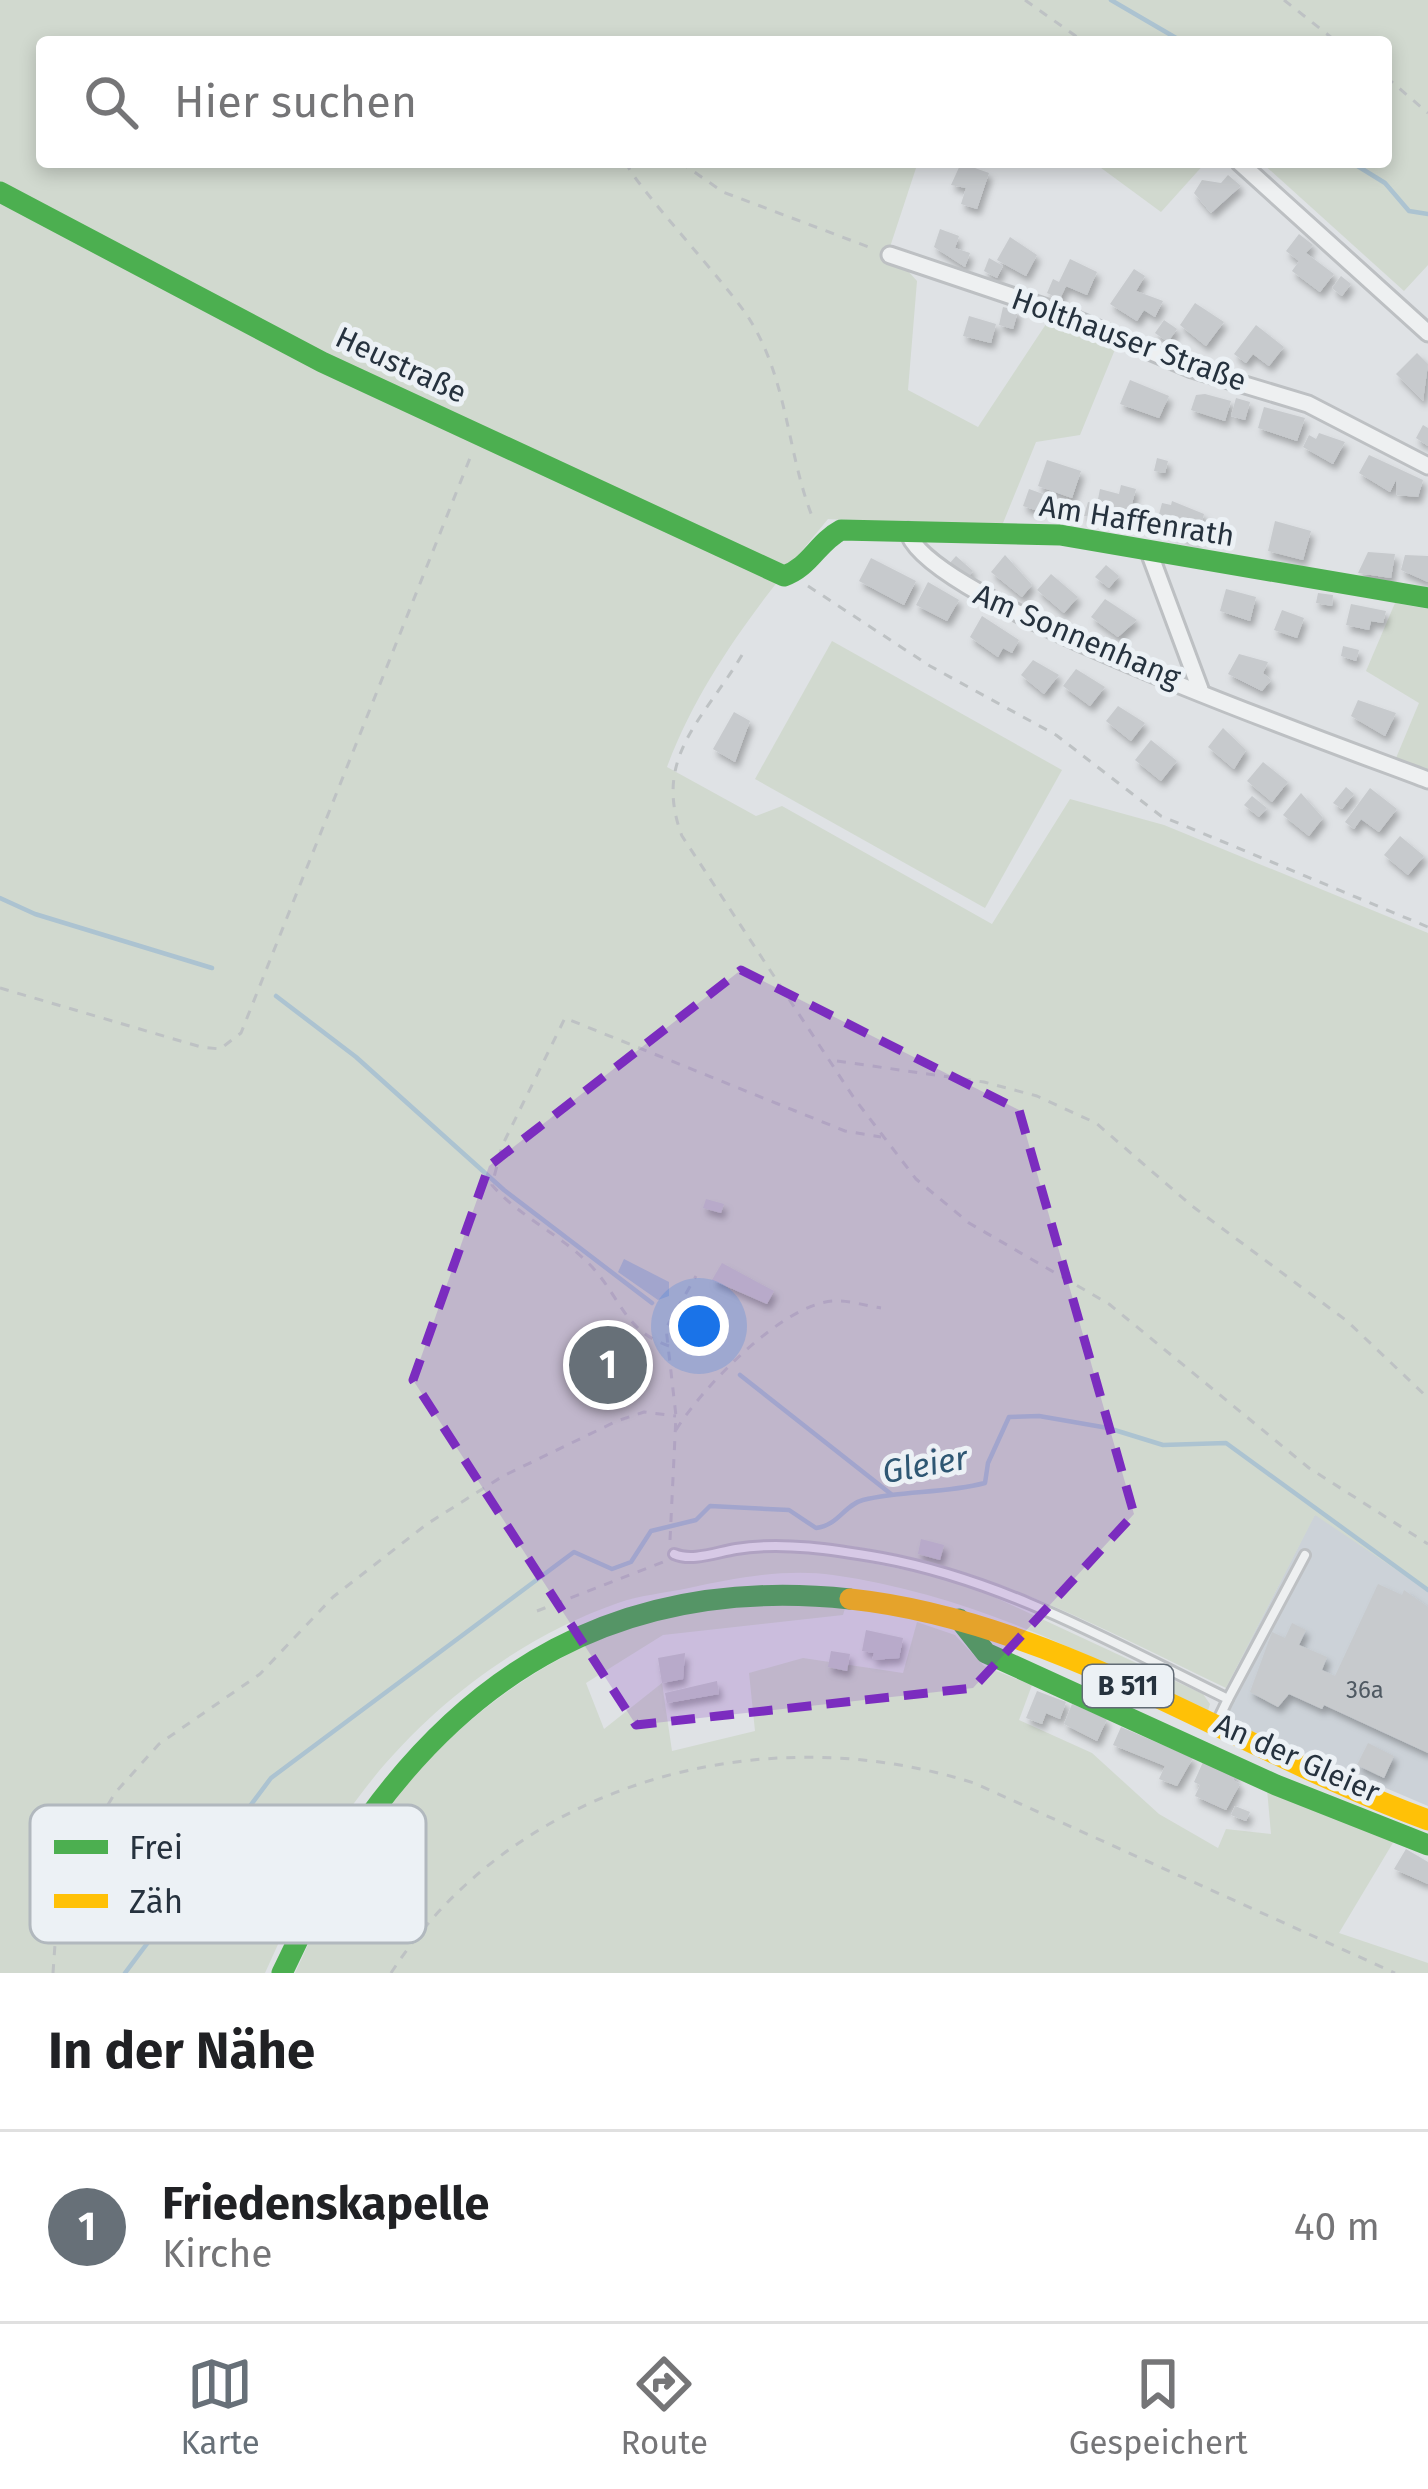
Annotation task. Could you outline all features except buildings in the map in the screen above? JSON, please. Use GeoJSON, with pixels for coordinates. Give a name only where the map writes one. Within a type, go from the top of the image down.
{"type":"FeatureCollection","features":[{"type":"Feature","properties":{"kind":"street"},"geometry":{"type":"LineString","coordinates":[[1246,168],[1428,333]]}},
{"type":"Feature","properties":{"kind":"street","name":"Heustraße"},"geometry":{"type":"LineString","coordinates":[[0,192],[322,362],[788,575]]}},
{"type":"Feature","properties":{"kind":"street","name":"Holthauser Straße"},"geometry":{"type":"LineString","coordinates":[[890,255],[1053,310],[1154,356],[1308,404],[1428,466]]}},
{"type":"Feature","properties":{"kind":"street","name":"Am Haffenrath"},"geometry":{"type":"LineString","coordinates":[[822,540],[841,530],[1060,535],[1428,598]]}},
{"type":"Feature","properties":{"kind":"street","name":"Am Sonnenhang"},"geometry":{"type":"LineString","coordinates":[[908,531],[916,551],[968,590],[1058,634],[1428,780]]}},
{"type":"Feature","properties":{"kind":"street"},"geometry":{"type":"LineString","coordinates":[[788,575],[809,563],[822,540]]}},
{"type":"Feature","properties":{"kind":"street","name":"Am Sonnenhang"},"geometry":{"type":"LineString","coordinates":[[1149,552],[1200,689]]}},
{"type":"Feature","properties":{"kind":"street","name":"An der Gleier"},"geometry":{"type":"LineString","coordinates":[[374,1805],[454,1715],[532,1658],[629,1615],[728,1594],[814,1591],[896,1602],[959,1619],[1097,1671],[1214,1728],[1428,1820]]}},
{"type":"Feature","properties":{"kind":"street","name":"An der Gleier"},"geometry":{"type":"LineString","coordinates":[[959,1619],[986,1653],[1276,1785],[1428,1845]]}},
{"type":"Feature","properties":{"kind":"street","name":"An der Gleier"},"geometry":{"type":"LineString","coordinates":[[282,1973],[296,1943]]}},
{"type":"Feature","properties":{"kind":"lane"},"geometry":{"type":"LineString","coordinates":[[674,1554],[688,1558],[778,1547],[951,1573],[1043,1609],[1228,1699]]}},
{"type":"Feature","properties":{"kind":"lane"},"geometry":{"type":"LineString","coordinates":[[1214,1728],[1305,1555]]}},
{"type":"Feature","properties":{"kind":"path"},"geometry":{"type":"LineString","coordinates":[[1025,0],[1076,36]]}},
{"type":"Feature","properties":{"kind":"path"},"geometry":{"type":"LineString","coordinates":[[1284,0],[1329,36]]}},
{"type":"Feature","properties":{"kind":"path"},"geometry":{"type":"LineString","coordinates":[[1392,81],[1428,113]]}},
{"type":"Feature","properties":{"kind":"path"},"geometry":{"type":"LineString","coordinates":[[628,168],[695,246],[763,341],[822,540]]}},
{"type":"Feature","properties":{"kind":"path"},"geometry":{"type":"LineString","coordinates":[[688,168],[722,192],[890,255]]}},
{"type":"Feature","properties":{"kind":"path"},"geometry":{"type":"LineString","coordinates":[[0,988],[201,1047],[220,1049],[242,1033],[479,435]]}},
{"type":"Feature","properties":{"kind":"path"},"geometry":{"type":"LineString","coordinates":[[788,575],[844,614],[1056,734],[1161,816],[1428,927]]}},
{"type":"Feature","properties":{"kind":"path"},"geometry":{"type":"LineString","coordinates":[[742,655],[673,764],[674,813],[682,836],[883,1137],[946,1206],[1108,1304],[1309,1468],[1428,1544]]}},
{"type":"Feature","properties":{"kind":"path"},"geometry":{"type":"LineString","coordinates":[[669,1346],[649,1339],[624,1319],[592,1268],[492,1184],[502,1146],[565,1018],[845,1131],[883,1137]]}},
{"type":"Feature","properties":{"kind":"path"},"geometry":{"type":"LineString","coordinates":[[834,1060],[984,1082],[1036,1096],[1096,1123],[1192,1206],[1347,1322],[1428,1398]]}},
{"type":"Feature","properties":{"kind":"path"},"geometry":{"type":"LineString","coordinates":[[668,1532],[676,1416],[668,1321],[696,1276]]}},
{"type":"Feature","properties":{"kind":"path"},"geometry":{"type":"LineString","coordinates":[[675,1432],[732,1364],[801,1310],[835,1300],[880,1308]]}},
{"type":"Feature","properties":{"kind":"path"},"geometry":{"type":"LineString","coordinates":[[109,1805],[159,1744],[260,1674],[333,1597],[465,1498],[617,1420],[644,1412],[676,1416]]}},
{"type":"Feature","properties":{"kind":"path"},"geometry":{"type":"LineString","coordinates":[[537,1611],[634,1577],[674,1554]]}},
{"type":"Feature","properties":{"kind":"path"},"geometry":{"type":"LineString","coordinates":[[426,1933],[458,1896],[530,1837],[570,1813],[641,1782],[700,1766],[810,1754],[906,1764],[974,1784],[1396,1973]]}},
{"type":"Feature","properties":{"kind":"path"},"geometry":{"type":"LineString","coordinates":[[53,1973],[55,1943]]}},
{"type":"Feature","properties":{"kind":"path"},"geometry":{"type":"LineString","coordinates":[[391,1973],[417,1943]]}},
{"type":"Feature","properties":{"kind":"highlighted area"},"geometry":{"type":"Polygon","coordinates":[[[741,970],[1019,1110],[1134,1514],[973,1688],[636,1725],[413,1380],[489,1166],[741,970]]]}},
{"type":"Feature","properties":{"kind":"shaded area"},"geometry":{"type":"Polygon","coordinates":[[[0,0],[1428,0],[1428,265],[1404,291],[1268,168],[1392,168],[1392,36],[36,36],[36,168],[916,168],[889,250],[917,281],[908,390],[978,427],[1050,318],[1116,347],[1080,435],[1036,442],[1001,528],[828,519],[717,668],[667,767],[756,816],[782,806],[992,924],[1070,799],[1164,825],[1428,933],[1428,1591],[1315,1515],[1226,1688],[1087,1621],[992,1582],[944,1566],[843,1545],[846,1558],[960,1581],[1203,1694],[1210,1704],[1207,1714],[1026,1629],[883,1584],[815,1573],[779,1573],[626,1600],[574,1621],[489,1670],[413,1734],[353,1805],[30,1805],[30,1943],[279,1943],[265,1973],[0,1973],[0,0]]]}},
{"type":"Feature","properties":{"kind":"shaded area"},"geometry":{"type":"Polygon","coordinates":[[[1101,168],[1201,168],[1161,212],[1101,168]]]}},
{"type":"Feature","properties":{"kind":"shaded area"},"geometry":{"type":"Polygon","coordinates":[[[1395,603],[1428,609],[1428,771],[1396,758],[1419,703],[1366,671],[1395,603]]]}},
{"type":"Feature","properties":{"kind":"shaded area"},"geometry":{"type":"Polygon","coordinates":[[[832,641],[1062,770],[985,908],[755,779],[832,641]]]}},
{"type":"Feature","properties":{"kind":"shaded area"},"geometry":{"type":"Polygon","coordinates":[[[1315,1514],[1428,1591],[1428,1806],[1226,1720],[1226,1688],[1315,1514]]]}},
{"type":"Feature","properties":{"kind":"shaded area"},"geometry":{"type":"Polygon","coordinates":[[[846,1605],[843,1615],[663,1635],[586,1683],[604,1729],[662,1683],[672,1751],[755,1731],[749,1673],[803,1658],[903,1673],[917,1622],[955,1635],[984,1666],[1032,1685],[1019,1720],[1092,1753],[1159,1814],[1218,1848],[1226,1829],[1271,1834],[1267,1789],[1394,1841],[1339,1933],[1428,1963],[1428,1973],[295,1973],[309,1943],[426,1943],[426,1805],[390,1805],[458,1731],[503,1694],[605,1637],[660,1618],[729,1606],[846,1605]]]}},
{"type":"Feature","properties":{"kind":"water"},"geometry":{"type":"Polygon","coordinates":[[[624,1259],[669,1282],[669,1296],[658,1300],[618,1272],[624,1259]]]}},
{"type":"Feature","properties":{"kind":"waterway"},"geometry":{"type":"LineString","coordinates":[[1111,0],[1173,36]]}},
{"type":"Feature","properties":{"kind":"waterway"},"geometry":{"type":"LineString","coordinates":[[1361,168],[1385,183],[1409,211],[1428,214]]}},
{"type":"Feature","properties":{"kind":"waterway"},"geometry":{"type":"LineString","coordinates":[[0,898],[35,914],[212,968]]}},
{"type":"Feature","properties":{"kind":"waterway"},"geometry":{"type":"LineString","coordinates":[[276,996],[356,1057],[504,1190],[652,1303]]}},
{"type":"Feature","properties":{"kind":"waterway"},"geometry":{"type":"LineString","coordinates":[[740,1375],[891,1494]]}},
{"type":"Feature","properties":{"kind":"waterway","name":"Gleier"},"geometry":{"type":"LineString","coordinates":[[251,1805],[271,1778],[574,1552],[612,1569],[631,1562],[651,1531],[696,1520],[710,1506],[789,1510],[816,1528],[863,1500],[985,1483],[988,1463],[1009,1417],[1039,1416],[1108,1428],[1163,1445],[1226,1443],[1428,1590]]}},
{"type":"Feature","properties":{"kind":"waterway","name":"Gleier"},"geometry":{"type":"LineString","coordinates":[[125,1973],[147,1943]]}},
{"type":"Feature","properties":{"kind":"traffic: fast"},"geometry":{"type":"LineString","coordinates":[[0,192],[322,362],[784,576],[841,530],[1060,535],[1428,598]]}},
{"type":"Feature","properties":{"kind":"traffic: fast"},"geometry":{"type":"LineString","coordinates":[[379,1805],[439,1734],[495,1687],[556,1649],[621,1621],[692,1603],[768,1595],[850,1599]]}},
{"type":"Feature","properties":{"kind":"traffic: fast"},"geometry":{"type":"LineString","coordinates":[[959,1619],[986,1653],[1276,1785],[1428,1845]]}},
{"type":"Feature","properties":{"kind":"traffic: fast"},"geometry":{"type":"LineString","coordinates":[[282,1973],[296,1943]]}},
{"type":"Feature","properties":{"kind":"traffic: slow"},"geometry":{"type":"LineString","coordinates":[[850,1599],[926,1612],[1073,1660],[1428,1820]]}},
{"type":"Feature","properties":{"kind":"place","name":"Friedenskapelle"},"geometry":{"type":"Point","coordinates":[608,1365]}}]}
